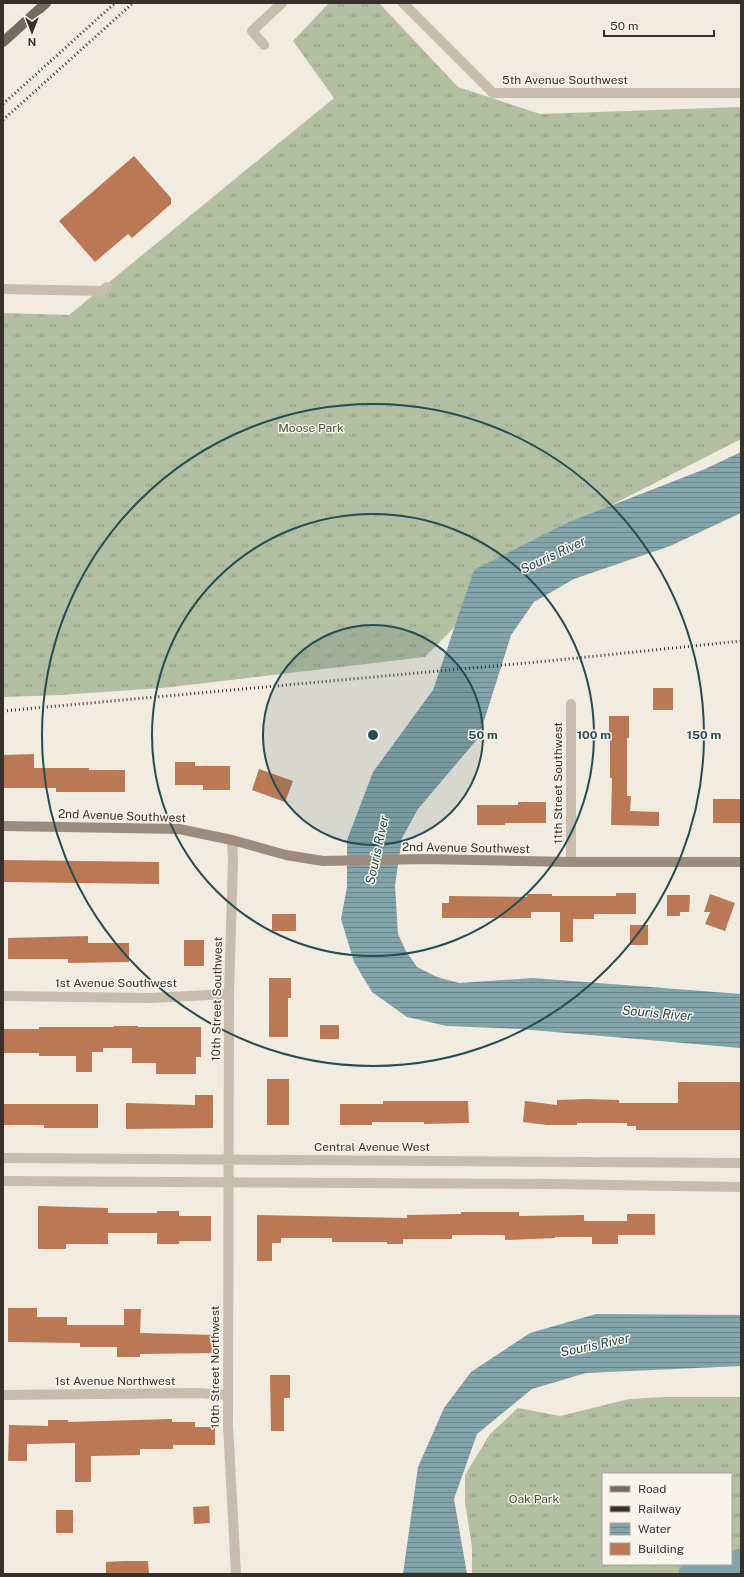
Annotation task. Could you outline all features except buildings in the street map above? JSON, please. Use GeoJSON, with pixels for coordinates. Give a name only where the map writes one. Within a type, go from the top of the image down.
{"type":"FeatureCollection","features":[{"type":"Feature","properties":{"kind":"main road"},"geometry":{"type":"LineString","coordinates":[[3,42],[46,3]]}},
{"type":"Feature","properties":{"kind":"street"},"geometry":{"type":"LineString","coordinates":[[264,45],[252,31],[282,3]]}},
{"type":"Feature","properties":{"kind":"street","name":"5th Avenue Southwest"},"geometry":{"type":"LineString","coordinates":[[403,3],[493,94],[741,93]]}},
{"type":"Feature","properties":{"kind":"street"},"geometry":{"type":"LineString","coordinates":[[3,288],[102,291],[107,287]]}},
{"type":"Feature","properties":{"kind":"street","name":"11th Street Southwest"},"geometry":{"type":"LineString","coordinates":[[571,704],[571,862]]}},
{"type":"Feature","properties":{"kind":"street","name":"2nd Avenue Southwest"},"geometry":{"type":"LineString","coordinates":[[3,826],[179,829],[232,840],[286,855],[323,861],[425,859],[571,862],[741,862]]}},
{"type":"Feature","properties":{"kind":"street","name":"10th Street Southwest"},"geometry":{"type":"LineString","coordinates":[[229,1159],[229,994],[233,861],[232,840]]}},
{"type":"Feature","properties":{"kind":"street","name":"1st Avenue Southwest"},"geometry":{"type":"LineString","coordinates":[[3,996],[150,998],[229,994]]}},
{"type":"Feature","properties":{"kind":"street","name":"Central Avenue West"},"geometry":{"type":"LineString","coordinates":[[3,1158],[741,1163]]}},
{"type":"Feature","properties":{"kind":"street","name":"10th Street Northwest"},"geometry":{"type":"LineString","coordinates":[[229,1159],[228,1425],[236,1574]]}},
{"type":"Feature","properties":{"kind":"street"},"geometry":{"type":"LineString","coordinates":[[3,1181],[98,1183],[228,1182],[741,1187]]}},
{"type":"Feature","properties":{"kind":"street","name":"1st Avenue Northwest"},"geometry":{"type":"LineString","coordinates":[[3,1394],[196,1393],[228,1395]]}},
{"type":"Feature","properties":{"kind":"green space","name":"Moose Park"},"geometry":{"type":"Polygon","coordinates":[[[329,3],[379,3],[458,87],[540,114],[741,107],[741,439],[537,543],[425,657],[162,688],[3,697],[3,313],[69,315],[334,98],[293,41],[329,3]]]}},
{"type":"Feature","properties":{"kind":"green space","name":"Oak Park"},"geometry":{"type":"Polygon","coordinates":[[[665,1397],[741,1397],[741,1574],[472,1574],[472,1547],[465,1503],[465,1475],[490,1434],[518,1408],[560,1416],[629,1399],[665,1397]]]}},
{"type":"Feature","properties":{"kind":"water","name":"Souris River"},"geometry":{"type":"Polygon","coordinates":[[[741,452],[741,513],[670,546],[574,579],[534,602],[511,635],[479,737],[418,809],[402,838],[395,885],[398,934],[406,951],[417,967],[437,977],[459,983],[533,978],[741,994],[741,1048],[520,1029],[447,1026],[407,1017],[372,992],[354,962],[341,919],[347,887],[347,840],[373,772],[433,690],[474,570],[569,522],[705,469],[741,452]]]}},
{"type":"Feature","properties":{"kind":"water","name":"Souris River"},"geometry":{"type":"Polygon","coordinates":[[[596,1314],[741,1315],[741,1366],[586,1373],[532,1389],[477,1434],[454,1499],[467,1574],[403,1574],[418,1467],[444,1408],[471,1372],[530,1333],[596,1314]]]}},
{"type":"Feature","properties":{"kind":"waterway"},"geometry":{"type":"LineString","coordinates":[[732,1564],[741,1562]]}},
{"type":"Feature","properties":{"kind":"waterway"},"geometry":{"type":"LineString","coordinates":[[692,1574],[729,1565]]}},
{"type":"Feature","properties":{"kind":"railway"},"geometry":{"type":"LineString","coordinates":[[3,104],[115,3]]}},
{"type":"Feature","properties":{"kind":"railway"},"geometry":{"type":"LineString","coordinates":[[3,120],[133,3]]}},
{"type":"Feature","properties":{"kind":"railway"},"geometry":{"type":"LineString","coordinates":[[3,711],[548,661],[741,641]]}}]}
